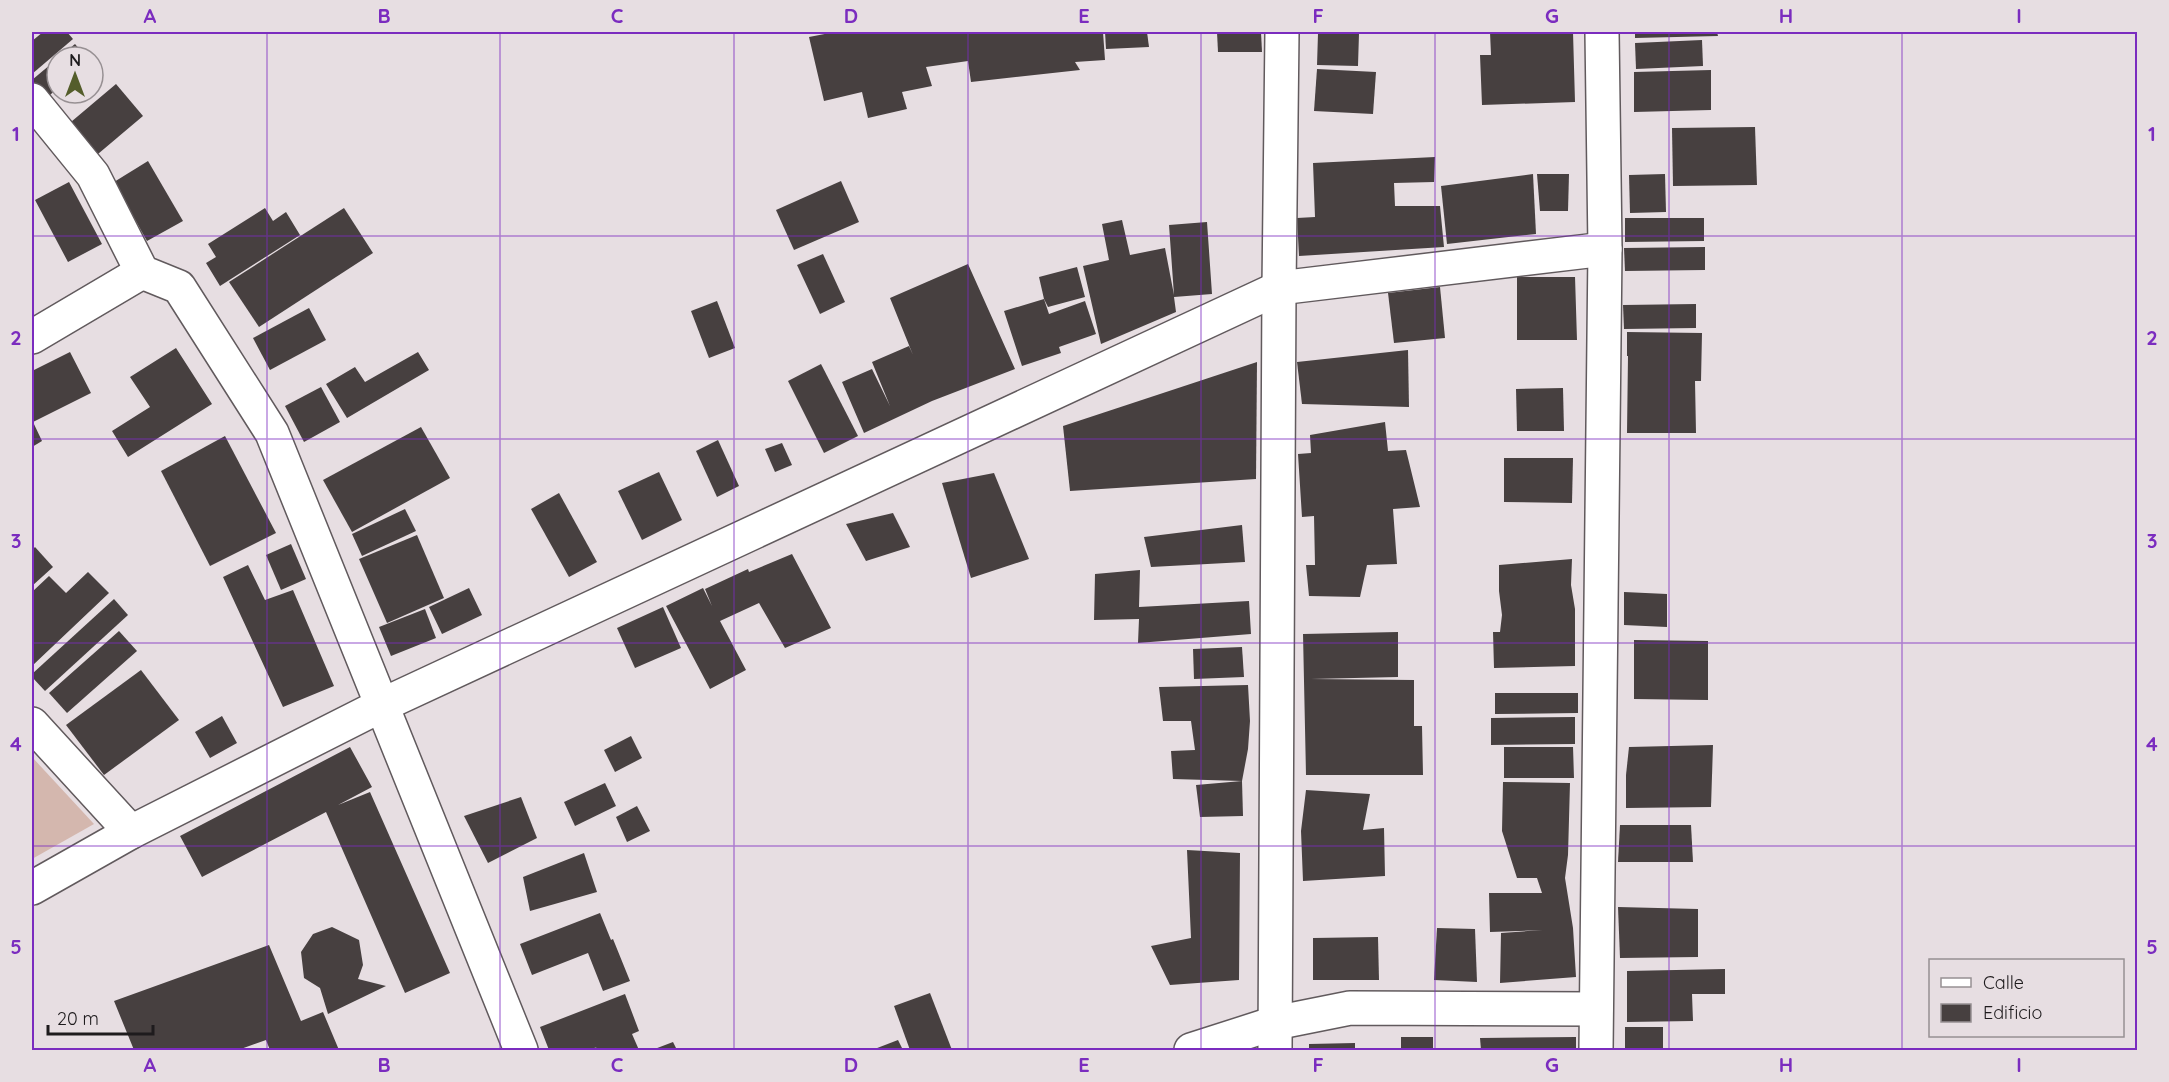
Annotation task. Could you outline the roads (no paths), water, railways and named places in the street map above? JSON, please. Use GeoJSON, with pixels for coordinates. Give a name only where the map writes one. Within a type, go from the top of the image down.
{"type":"FeatureCollection","features":[{"type":"Feature","properties":{"kind":"street"},"geometry":{"type":"LineString","coordinates":[[1275,1037],[1282,32]]}},
{"type":"Feature","properties":{"kind":"street"},"geometry":{"type":"LineString","coordinates":[[1596,1050],[1605,249],[1602,32]]}},
{"type":"Feature","properties":{"kind":"street"},"geometry":{"type":"LineString","coordinates":[[32,100],[93,175],[142,272],[179,287],[272,434],[380,706],[521,1050]]}},
{"type":"Feature","properties":{"kind":"street"},"geometry":{"type":"LineString","coordinates":[[32,888],[131,832],[380,706],[1279,288],[1605,249]]}},
{"type":"Feature","properties":{"kind":"street"},"geometry":{"type":"LineString","coordinates":[[32,337],[142,272]]}},
{"type":"Feature","properties":{"kind":"street"},"geometry":{"type":"LineString","coordinates":[[32,724],[131,832]]}},
{"type":"Feature","properties":{"kind":"street"},"geometry":{"type":"LineString","coordinates":[[1191,1050],[1275,1037],[1350,1008],[1596,1009]]}}]}
